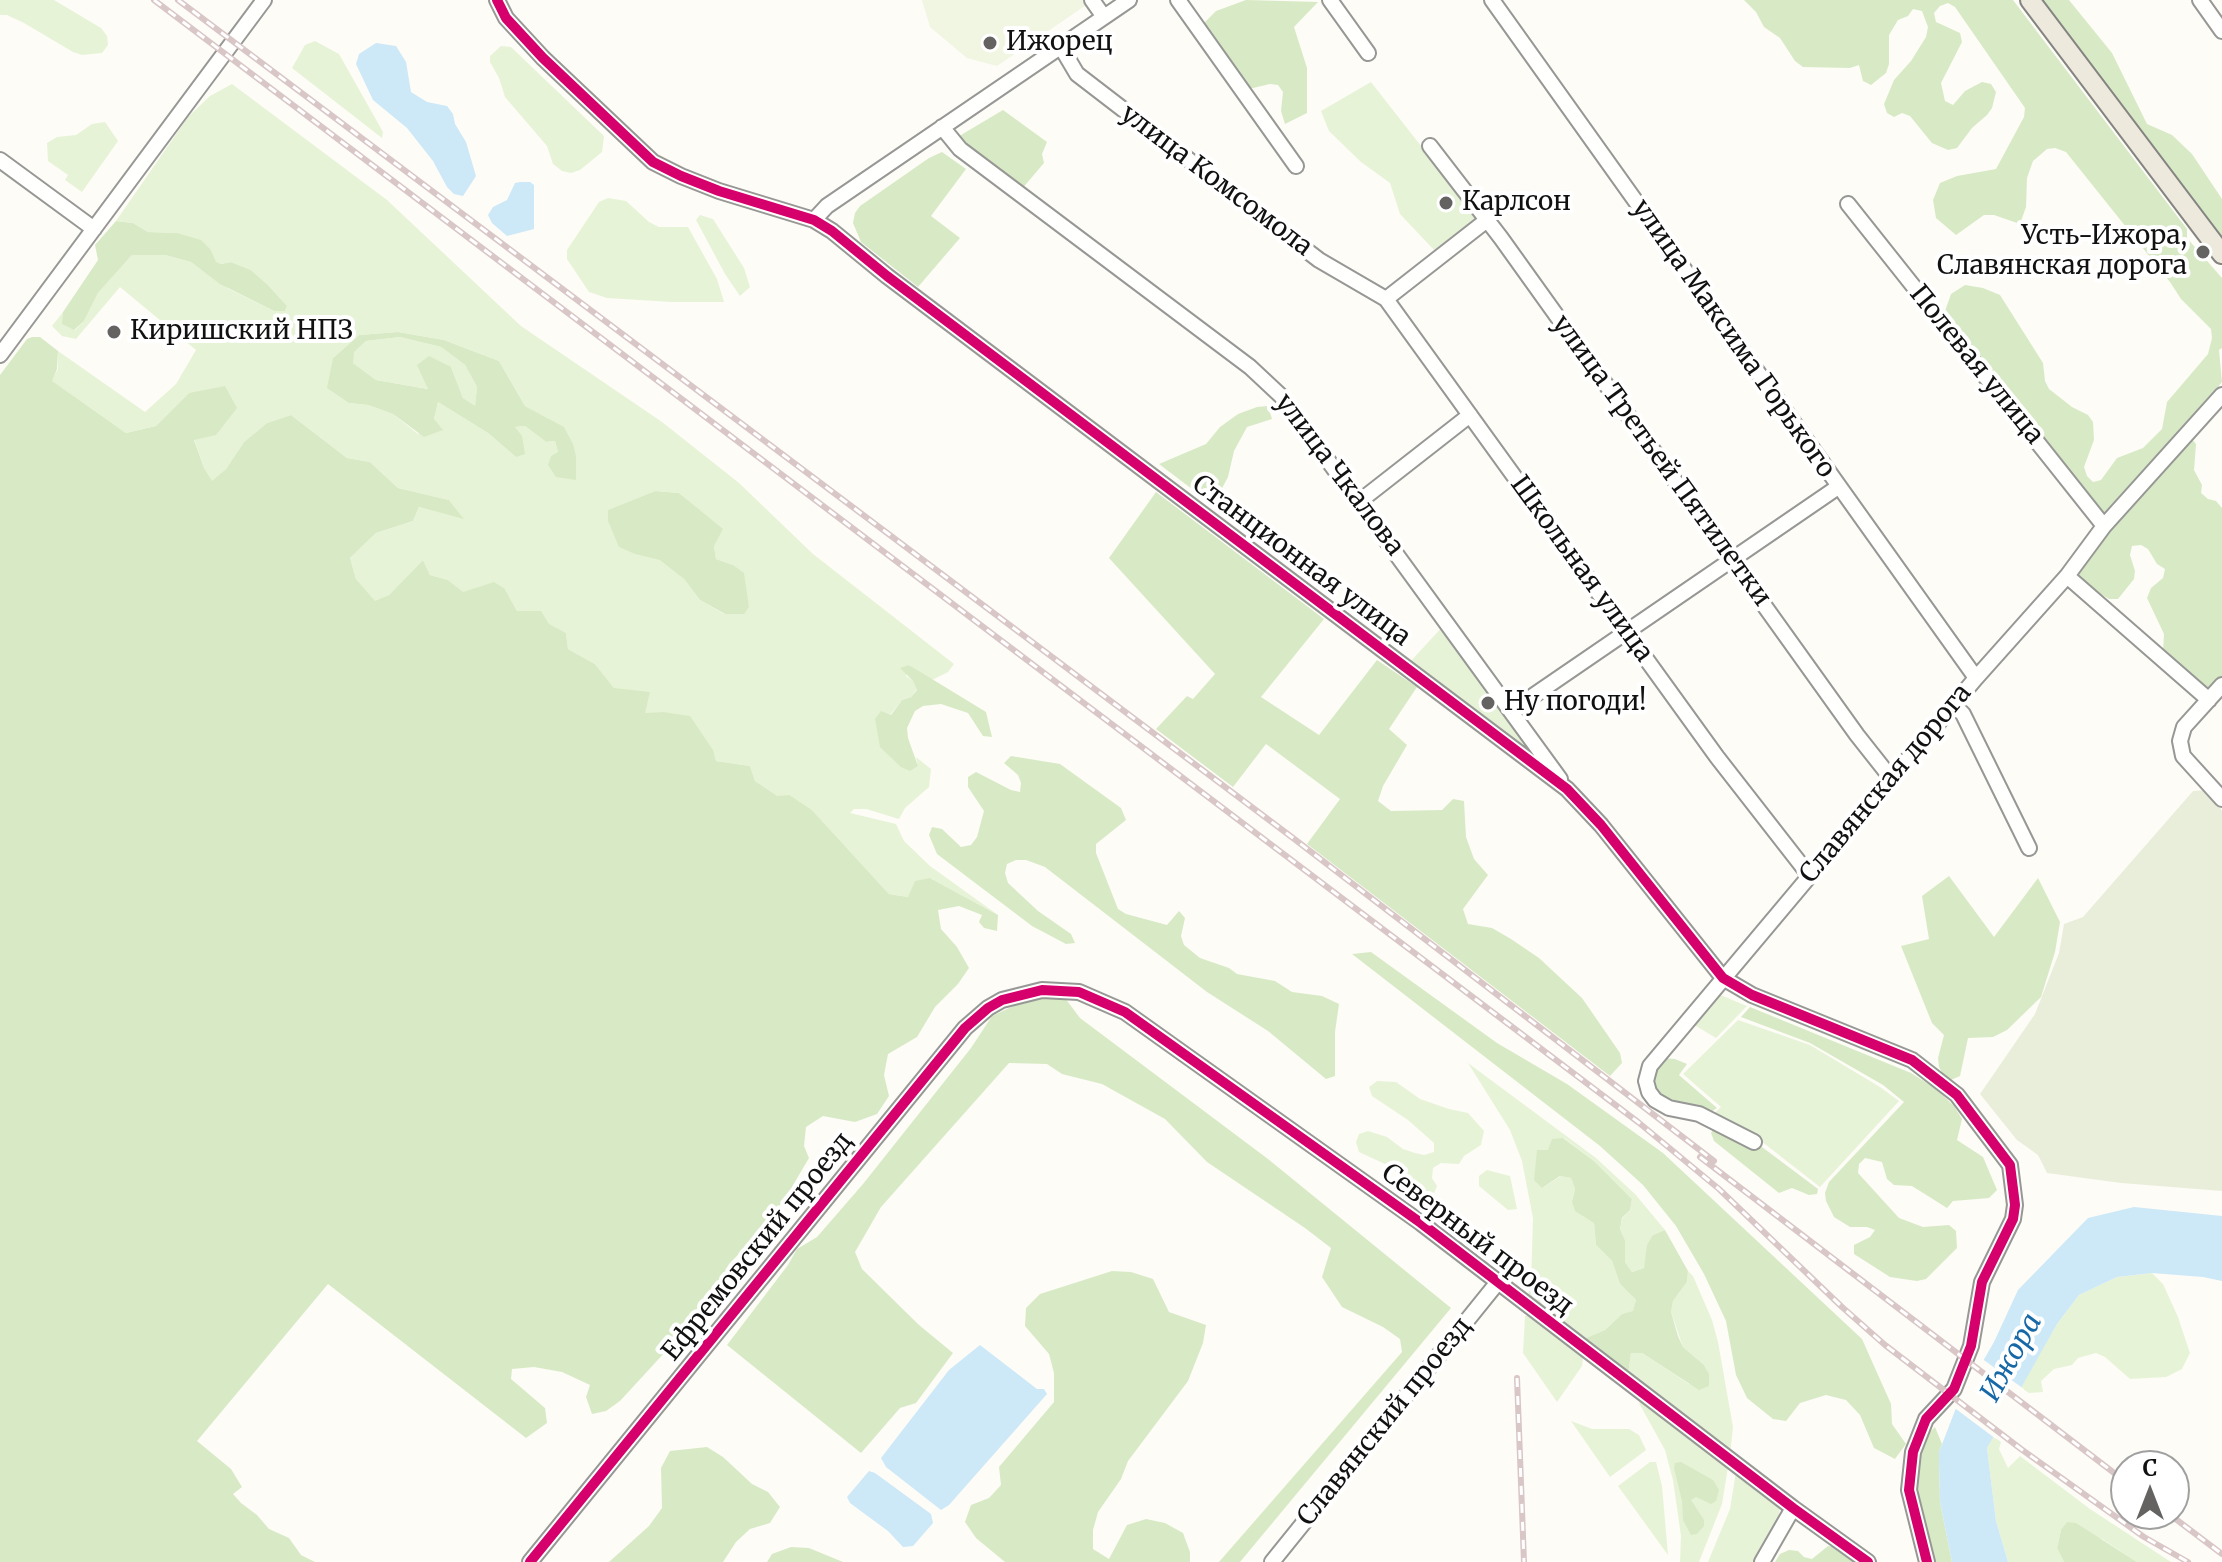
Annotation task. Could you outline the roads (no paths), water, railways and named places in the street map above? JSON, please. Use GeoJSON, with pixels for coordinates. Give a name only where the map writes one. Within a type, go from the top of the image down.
{"type":"FeatureCollection","features":[{"type":"Feature","properties":{"kind":"main road"},"geometry":{"type":"LineString","coordinates":[[2030,0],[2222,254]]}},
{"type":"Feature","properties":{"kind":"street"},"geometry":{"type":"LineString","coordinates":[[0,355],[264,0]]}},
{"type":"Feature","properties":{"kind":"street","name":"Станционная улица"},"geometry":{"type":"LineString","coordinates":[[497,0],[506,18],[543,58],[653,162],[719,191],[814,220],[832,231],[887,276],[1567,789],[1601,825],[1723,978]]}},
{"type":"Feature","properties":{"kind":"street"},"geometry":{"type":"LineString","coordinates":[[1092,0],[1104,17]]}},
{"type":"Feature","properties":{"kind":"street"},"geometry":{"type":"LineString","coordinates":[[814,220],[827,206],[1129,0]]}},
{"type":"Feature","properties":{"kind":"street"},"geometry":{"type":"LineString","coordinates":[[1178,0],[1296,166]]}},
{"type":"Feature","properties":{"kind":"street"},"geometry":{"type":"LineString","coordinates":[[1330,0],[1368,53]]}},
{"type":"Feature","properties":{"kind":"street","name":"улица Максима Горького"},"geometry":{"type":"LineString","coordinates":[[1492,0],[1976,678]]}},
{"type":"Feature","properties":{"kind":"street"},"geometry":{"type":"LineString","coordinates":[[2200,0],[2222,31]]}},
{"type":"Feature","properties":{"kind":"street","name":"улица Комсомола"},"geometry":{"type":"LineString","coordinates":[[1061,47],[1077,74],[1319,260],[1386,299]]}},
{"type":"Feature","properties":{"kind":"street","name":"улица Чкалова"},"geometry":{"type":"LineString","coordinates":[[942,127],[960,149],[1268,382],[1295,413],[1360,501],[1567,789]]}},
{"type":"Feature","properties":{"kind":"street","name":"улица Третьей Пятилетки"},"geometry":{"type":"LineString","coordinates":[[1430,146],[1487,220],[1891,778]]}},
{"type":"Feature","properties":{"kind":"street"},"geometry":{"type":"LineString","coordinates":[[0,160],[94,229]]}},
{"type":"Feature","properties":{"kind":"street","name":"Полевая улица"},"geometry":{"type":"LineString","coordinates":[[1848,204],[2104,526]]}},
{"type":"Feature","properties":{"kind":"street"},"geometry":{"type":"LineString","coordinates":[[1386,299],[1487,220]]}},
{"type":"Feature","properties":{"kind":"street","name":"Школьная улица"},"geometry":{"type":"LineString","coordinates":[[1386,299],[1717,757],[1809,875]]}},
{"type":"Feature","properties":{"kind":"street","name":"Славянская дорога"},"geometry":{"type":"LineString","coordinates":[[1754,1142],[1725,1130],[1699,1114],[1669,1108],[1655,1100],[1646,1081],[1650,1066],[1976,678],[2067,576],[2104,526],[2222,395]]}},
{"type":"Feature","properties":{"kind":"street"},"geometry":{"type":"LineString","coordinates":[[1360,501],[1470,415]]}},
{"type":"Feature","properties":{"kind":"street"},"geometry":{"type":"LineString","coordinates":[[1511,711],[1838,487]]}},
{"type":"Feature","properties":{"kind":"street"},"geometry":{"type":"LineString","coordinates":[[2067,576],[2209,700]]}},
{"type":"Feature","properties":{"kind":"street"},"geometry":{"type":"LineString","coordinates":[[2222,685],[2184,727],[2180,741],[2183,756],[2222,799]]}},
{"type":"Feature","properties":{"kind":"street"},"geometry":{"type":"LineString","coordinates":[[1954,705],[1963,714],[2029,848]]}},
{"type":"Feature","properties":{"kind":"street"},"geometry":{"type":"LineString","coordinates":[[1524,758],[1532,755],[1537,748]]}},
{"type":"Feature","properties":{"kind":"street"},"geometry":{"type":"LineString","coordinates":[[1723,978],[1752,995],[1912,1060],[1957,1095],[2010,1165],[2014,1184],[2013,1219],[1982,1282],[1971,1346],[1954,1389],[1926,1419],[1909,1466],[1909,1490],[1927,1562]]}},
{"type":"Feature","properties":{"kind":"street","name":"Северный проезд"},"geometry":{"type":"LineString","coordinates":[[1042,990],[1079,992],[1125,1012],[1421,1223],[1868,1562]]}},
{"type":"Feature","properties":{"kind":"street","name":"Ефремовский проезд"},"geometry":{"type":"LineString","coordinates":[[530,1562],[965,1028],[1002,1000],[1042,990]]}},
{"type":"Feature","properties":{"kind":"street","name":"Славянский проезд"},"geometry":{"type":"LineString","coordinates":[[1272,1562],[1498,1282]]}},
{"type":"Feature","properties":{"kind":"street"},"geometry":{"type":"LineString","coordinates":[[1762,1562],[1793,1508]]}},
{"type":"Feature","properties":{"kind":"water"},"geometry":{"type":"Polygon","coordinates":[[[376,43],[396,46],[406,62],[411,92],[427,102],[447,106],[453,114],[466,142],[476,176],[463,196],[454,194],[447,187],[433,161],[407,128],[373,100],[356,64],[359,54],[376,43]]]}},
{"type":"Feature","properties":{"kind":"water"},"geometry":{"type":"Polygon","coordinates":[[[515,183],[534,185],[534,229],[507,236],[492,223],[488,215],[493,207],[507,200],[515,183]]]}},
{"type":"Feature","properties":{"kind":"water","name":"Ижора"},"geometry":{"type":"Polygon","coordinates":[[[2134,1207],[2222,1216],[2222,1281],[2152,1273],[2117,1277],[2079,1295],[2057,1324],[1987,1448],[1996,1521],[2008,1562],[1952,1562],[1940,1502],[1939,1452],[1956,1408],[1994,1342],[2018,1290],[2088,1218],[2134,1207]]]}},
{"type":"Feature","properties":{"kind":"water"},"geometry":{"type":"Polygon","coordinates":[[[980,1345],[1047,1394],[949,1505],[941,1510],[886,1467],[881,1458],[949,1370],[980,1345]]]}},
{"type":"Feature","properties":{"kind":"water"},"geometry":{"type":"Polygon","coordinates":[[[869,1471],[931,1514],[933,1523],[913,1546],[903,1547],[888,1531],[850,1503],[847,1497],[869,1471]]]}},
{"type":"Feature","properties":{"kind":"railway"},"geometry":{"type":"LineString","coordinates":[[154,0],[1638,1122],[1719,1189],[1885,1345],[2021,1449],[2144,1537],[2188,1562]]}},
{"type":"Feature","properties":{"kind":"railway"},"geometry":{"type":"LineString","coordinates":[[178,0],[1293,838],[1714,1161]]}},
{"type":"Feature","properties":{"kind":"railway"},"geometry":{"type":"LineString","coordinates":[[1700,1157],[2110,1470]]}},
{"type":"Feature","properties":{"kind":"railway"},"geometry":{"type":"LineString","coordinates":[[1517,1378],[1524,1562]]}},
{"type":"Feature","properties":{"kind":"railway"},"geometry":{"type":"LineString","coordinates":[[2190,1530],[2222,1554]]}},
{"type":"Feature","properties":{"kind":"place","name":"Ижорец"},"geometry":{"type":"Point","coordinates":[990,43]}},
{"type":"Feature","properties":{"kind":"place","name":"Карлсон"},"geometry":{"type":"Point","coordinates":[1446,203]}},
{"type":"Feature","properties":{"kind":"place","name":"Усть-Ижора, Славянская дорога"},"geometry":{"type":"Point","coordinates":[2203,252]}},
{"type":"Feature","properties":{"kind":"place","name":"Киришский НПЗ"},"geometry":{"type":"Point","coordinates":[114,332]}},
{"type":"Feature","properties":{"kind":"place","name":"Ну погоди!"},"geometry":{"type":"Point","coordinates":[1488,703]}}]}
